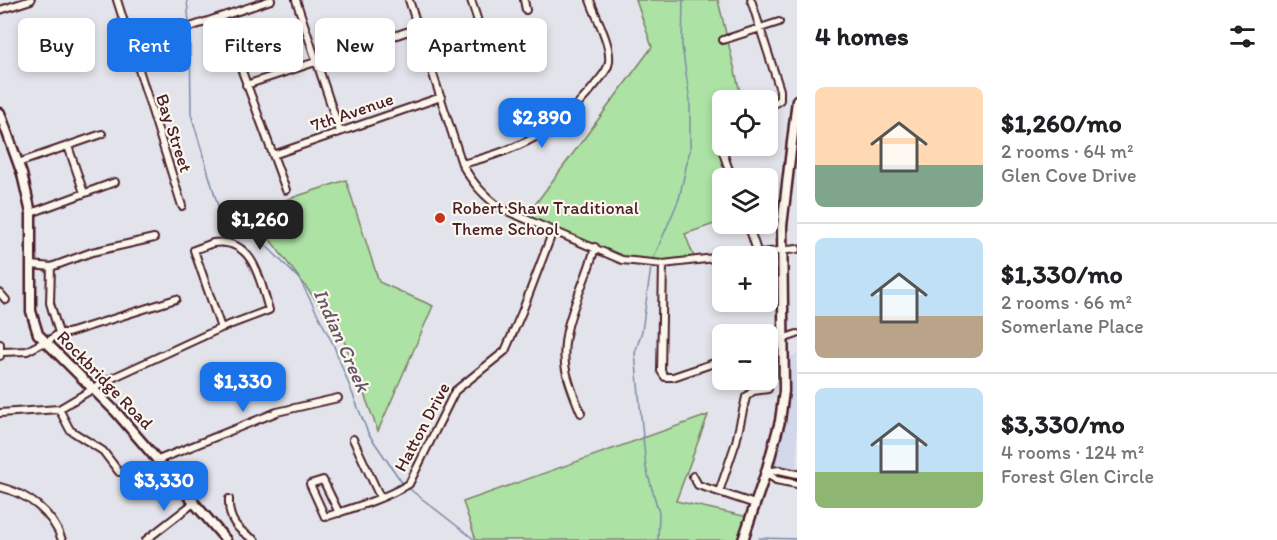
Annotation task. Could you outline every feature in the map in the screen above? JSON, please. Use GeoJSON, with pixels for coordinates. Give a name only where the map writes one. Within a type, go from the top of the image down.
{"type":"FeatureCollection","features":[{"type":"Feature","properties":{"kind":"street"},"geometry":{"type":"LineString","coordinates":[[0,10],[31,0]]}},
{"type":"Feature","properties":{"kind":"street","name":"Bay Street"},"geometry":{"type":"LineString","coordinates":[[117,0],[122,18]]}},
{"type":"Feature","properties":{"kind":"street"},"geometry":{"type":"LineString","coordinates":[[191,27],[271,0]]}},
{"type":"Feature","properties":{"kind":"street"},"geometry":{"type":"LineString","coordinates":[[296,0],[315,59]]}},
{"type":"Feature","properties":{"kind":"street"},"geometry":{"type":"LineString","coordinates":[[409,0],[415,18]]}},
{"type":"Feature","properties":{"kind":"street"},"geometry":{"type":"LineString","coordinates":[[471,0],[477,18]]}},
{"type":"Feature","properties":{"kind":"street"},"geometry":{"type":"LineString","coordinates":[[524,0],[526,10]]}},
{"type":"Feature","properties":{"kind":"street"},"geometry":{"type":"LineString","coordinates":[[462,164],[499,154],[543,135],[565,117],[594,87],[606,71],[609,62],[608,49],[590,0]]}},
{"type":"Feature","properties":{"kind":"street"},"geometry":{"type":"LineString","coordinates":[[751,0],[780,90],[778,101]]}},
{"type":"Feature","properties":{"kind":"street"},"geometry":{"type":"LineString","coordinates":[[222,17],[286,189]]}},
{"type":"Feature","properties":{"kind":"street"},"geometry":{"type":"LineString","coordinates":[[723,40],[779,22]]}},
{"type":"Feature","properties":{"kind":"street"},"geometry":{"type":"LineString","coordinates":[[246,86],[315,62]]}},
{"type":"Feature","properties":{"kind":"street","name":"Bay Street"},"geometry":{"type":"LineString","coordinates":[[138,72],[182,207]]}},
{"type":"Feature","properties":{"kind":"street"},"geometry":{"type":"LineString","coordinates":[[319,72],[340,132]]}},
{"type":"Feature","properties":{"kind":"street"},"geometry":{"type":"LineString","coordinates":[[433,72],[462,164],[477,189],[495,204],[622,260],[663,264],[712,258]]}},
{"type":"Feature","properties":{"kind":"street","name":"7th Avenue"},"geometry":{"type":"LineString","coordinates":[[273,155],[441,97]]}},
{"type":"Feature","properties":{"kind":"street"},"geometry":{"type":"LineString","coordinates":[[743,540],[780,421],[784,386],[785,338],[782,226],[797,100]]}},
{"type":"Feature","properties":{"kind":"street","name":"Rockbridge Road"},"geometry":{"type":"LineString","coordinates":[[0,113],[18,163],[31,213],[33,318],[38,334],[94,389],[226,540]]}},
{"type":"Feature","properties":{"kind":"street"},"geometry":{"type":"LineString","coordinates":[[18,163],[102,134]]}},
{"type":"Feature","properties":{"kind":"street"},"geometry":{"type":"LineString","coordinates":[[68,146],[84,193]]}},
{"type":"Feature","properties":{"kind":"street"},"geometry":{"type":"LineString","coordinates":[[31,213],[115,182]]}},
{"type":"Feature","properties":{"kind":"street","name":"Hatton Drive"},"geometry":{"type":"LineString","coordinates":[[339,513],[409,484],[455,392],[463,382],[501,356],[522,312],[553,231]]}},
{"type":"Feature","properties":{"kind":"street"},"geometry":{"type":"LineString","coordinates":[[32,265],[51,267],[92,252],[154,237]]}},
{"type":"Feature","properties":{"kind":"street"},"geometry":{"type":"LineString","coordinates":[[0,413],[59,409],[94,389],[220,328],[269,310],[250,256],[241,247],[221,242],[194,250],[220,328]]}},
{"type":"Feature","properties":{"kind":"street"},"geometry":{"type":"LineString","coordinates":[[581,413],[566,370],[565,352],[570,317],[595,247]]}},
{"type":"Feature","properties":{"kind":"street"},"geometry":{"type":"LineString","coordinates":[[778,252],[797,249]]}},
{"type":"Feature","properties":{"kind":"street"},"geometry":{"type":"LineString","coordinates":[[663,264],[661,371],[665,376],[673,377],[712,364]]}},
{"type":"Feature","properties":{"kind":"street"},"geometry":{"type":"LineString","coordinates":[[51,267],[50,303],[59,333]]}},
{"type":"Feature","properties":{"kind":"street"},"geometry":{"type":"LineString","coordinates":[[0,293],[6,300]]}},
{"type":"Feature","properties":{"kind":"street"},"geometry":{"type":"LineString","coordinates":[[0,344],[1,354],[27,351],[45,343],[59,333],[68,333],[176,298]]}},
{"type":"Feature","properties":{"kind":"street"},"geometry":{"type":"LineString","coordinates":[[778,340],[797,334]]}},
{"type":"Feature","properties":{"kind":"street"},"geometry":{"type":"LineString","coordinates":[[719,492],[736,442],[746,397],[753,391],[760,390]]}},
{"type":"Feature","properties":{"kind":"street"},"geometry":{"type":"LineString","coordinates":[[158,460],[277,412],[338,398]]}},
{"type":"Feature","properties":{"kind":"street"},"geometry":{"type":"LineString","coordinates":[[59,409],[70,429],[103,451],[119,472]]}},
{"type":"Feature","properties":{"kind":"street"},"geometry":{"type":"LineString","coordinates":[[353,439],[380,497]]}},
{"type":"Feature","properties":{"kind":"street"},"geometry":{"type":"LineString","coordinates":[[779,470],[796,474],[796,484],[776,480],[766,472],[779,470]]}},
{"type":"Feature","properties":{"kind":"street"},"geometry":{"type":"LineString","coordinates":[[693,476],[698,485],[755,504]]}},
{"type":"Feature","properties":{"kind":"street"},"geometry":{"type":"LineString","coordinates":[[323,480],[339,513],[325,517],[310,484],[323,480]]}},
{"type":"Feature","properties":{"kind":"street"},"geometry":{"type":"LineString","coordinates":[[0,487],[17,492],[41,508],[58,530],[62,540]]}},
{"type":"Feature","properties":{"kind":"street"},"geometry":{"type":"LineString","coordinates":[[229,499],[229,513],[233,523],[255,540]]}},
{"type":"Feature","properties":{"kind":"street"},"geometry":{"type":"LineString","coordinates":[[146,540],[195,502]]}},
{"type":"Feature","properties":{"kind":"shaded area"},"geometry":{"type":"Polygon","coordinates":[[[797,354],[797,476],[766,478],[787,358],[797,354]]]}},
{"type":"Feature","properties":{"kind":"green space"},"geometry":{"type":"Polygon","coordinates":[[[636,0],[718,0],[740,90],[712,90],[712,156],[725,156],[728,168],[712,168],[712,225],[685,234],[696,262],[652,265],[617,258],[525,218],[652,47],[636,0]]]}},
{"type":"Feature","properties":{"kind":"green space"},"geometry":{"type":"Polygon","coordinates":[[[346,180],[379,282],[433,306],[378,431],[341,333],[249,212],[346,180]]]}},
{"type":"Feature","properties":{"kind":"green space"},"geometry":{"type":"Polygon","coordinates":[[[708,415],[676,501],[753,518],[746,540],[476,540],[463,502],[708,415]]]}},
{"type":"Feature","properties":{"kind":"waterway","name":"Indian Creek"},"geometry":{"type":"LineString","coordinates":[[187,0],[189,18]]}},
{"type":"Feature","properties":{"kind":"waterway"},"geometry":{"type":"LineString","coordinates":[[653,259],[679,199],[690,149],[690,101],[682,46],[683,0]]}},
{"type":"Feature","properties":{"kind":"waterway","name":"Indian Creek"},"geometry":{"type":"LineString","coordinates":[[190,72],[191,114],[218,206],[245,224],[300,280],[333,344],[368,433],[403,484]]}},
{"type":"Feature","properties":{"kind":"waterway"},"geometry":{"type":"LineString","coordinates":[[651,267],[642,331],[635,353],[646,468],[659,513],[658,540]]}},
{"type":"Feature","properties":{"kind":"waterway","name":"Indian Creek"},"geometry":{"type":"LineString","coordinates":[[407,487],[475,540]]}},
{"type":"Feature","properties":{"kind":"waterway"},"geometry":{"type":"LineString","coordinates":[[759,538],[797,539]]}},
{"type":"Feature","properties":{"kind":"place","name":"Robert Shaw Traditional Theme School"},"geometry":{"type":"Point","coordinates":[440,218]}}]}
